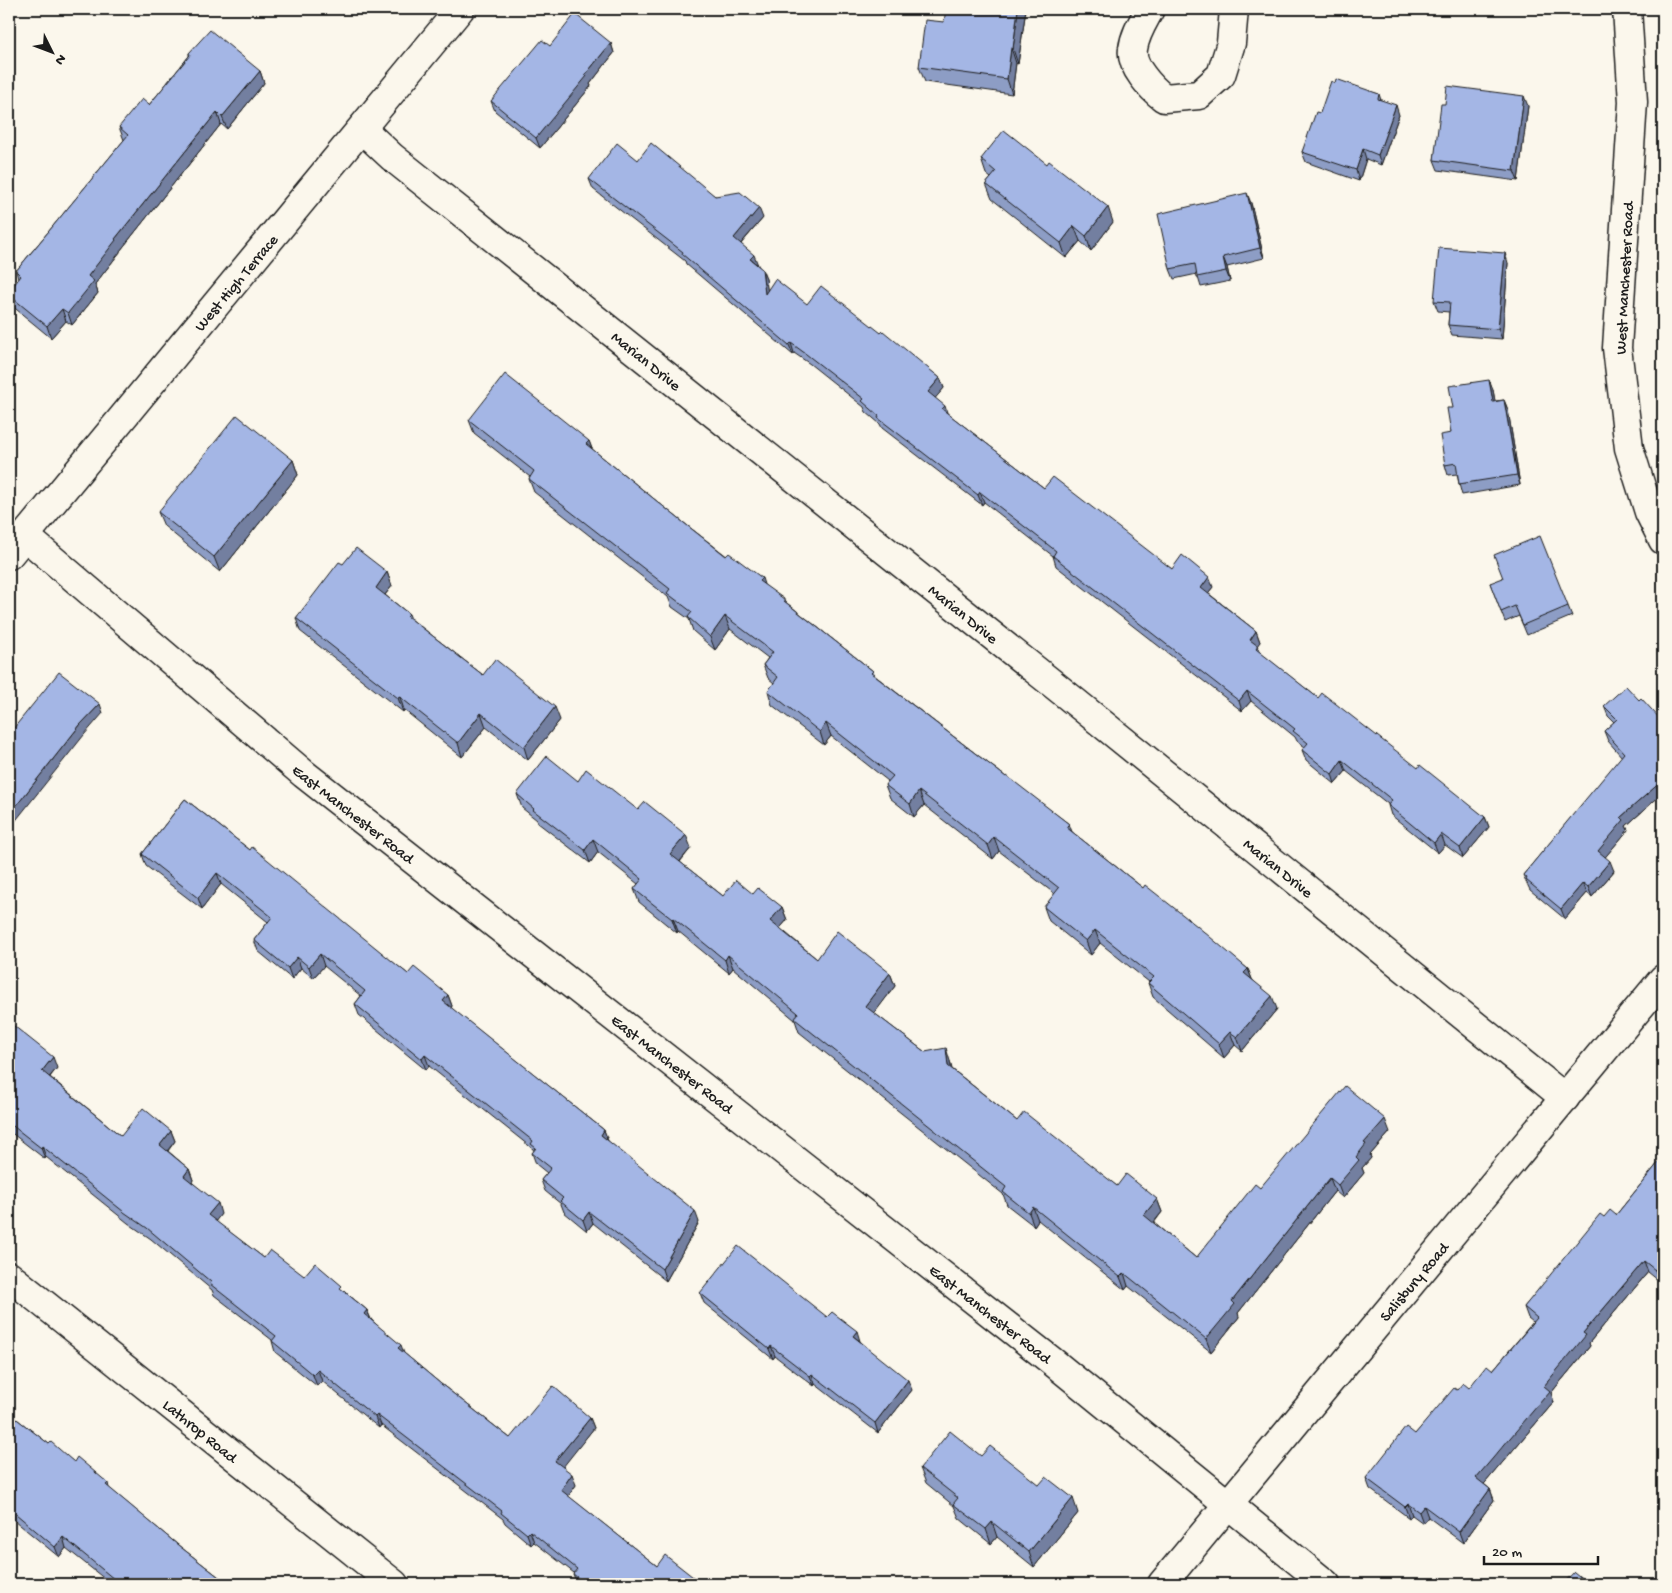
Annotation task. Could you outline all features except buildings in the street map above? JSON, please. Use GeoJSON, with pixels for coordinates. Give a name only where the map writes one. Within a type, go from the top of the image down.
{"type":"FeatureCollection","features":[{"type":"Feature","properties":{"kind":"street","name":"West High Terrace"},"geometry":{"type":"LineString","coordinates":[[17,546],[460,9]]}},
{"type":"Feature","properties":{"kind":"street"},"geometry":{"type":"LineString","coordinates":[[1150,9],[1138,32],[1132,51],[1137,68],[1154,90],[1164,98],[1199,95],[1221,75],[1232,43],[1234,9]]}},
{"type":"Feature","properties":{"kind":"street","name":"West Manchester Road"},"geometry":{"type":"LineString","coordinates":[[1627,9],[1633,102],[1617,348],[1629,448],[1649,512],[1663,540]]}},
{"type":"Feature","properties":{"kind":"street","name":"Marian Drive"},"geometry":{"type":"LineString","coordinates":[[362,129],[400,163],[1058,688],[1565,1098]]}},
{"type":"Feature","properties":{"kind":"street","name":"East Manchester Road"},"geometry":{"type":"LineString","coordinates":[[17,546],[304,774],[1054,1362],[1326,1584]]}},
{"type":"Feature","properties":{"kind":"street","name":"Salisbury Road"},"geometry":{"type":"LineString","coordinates":[[1162,1584],[1663,978]]}},
{"type":"Feature","properties":{"kind":"street","name":"Lathrop Road"},"geometry":{"type":"LineString","coordinates":[[9,1276],[394,1584]]}}]}
